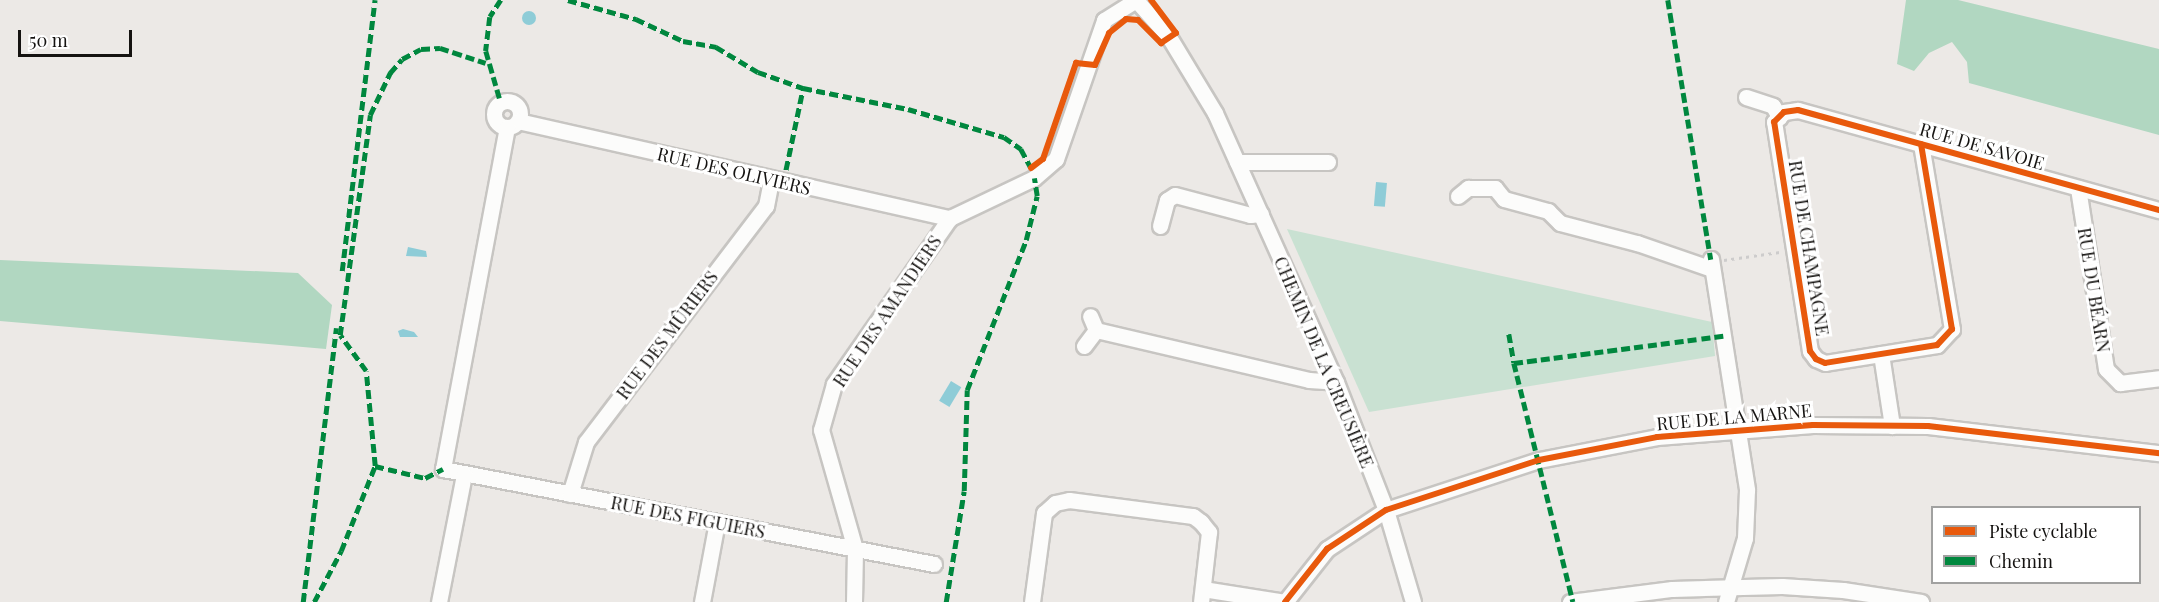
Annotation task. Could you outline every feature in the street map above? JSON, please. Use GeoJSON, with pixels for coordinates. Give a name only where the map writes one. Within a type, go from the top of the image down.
{"type":"FeatureCollection","features":[{"type":"Feature","properties":{"kind":"street","name":"CHEMIN DE LA CREUSIÈRE"},"geometry":{"type":"LineString","coordinates":[[1136,0],[1164,30],[1195,76],[1262,214],[1336,382],[1386,510],[1413,602]]}},
{"type":"Feature","properties":{"kind":"street","name":"RUE DES AMANDIERS"},"geometry":{"type":"LineString","coordinates":[[854,602],[855,549],[821,430],[834,384],[950,218],[1034,178],[1056,159],[1104,20],[1136,0]]}},
{"type":"Feature","properties":{"kind":"street"},"geometry":{"type":"LineString","coordinates":[[1746,97],[1773,106],[1779,117]]}},
{"type":"Feature","properties":{"kind":"street","name":"RUE DE SAVOIE"},"geometry":{"type":"LineString","coordinates":[[1779,117],[1798,110],[2159,210]]}},
{"type":"Feature","properties":{"kind":"street","name":"RUE DE CHAMPAGNE"},"geometry":{"type":"LineString","coordinates":[[1779,117],[1774,122],[1810,351],[1816,359],[1825,363],[1937,345],[1952,329],[1921,144]]}},
{"type":"Feature","properties":{"kind":"street","name":"RUE DES OLIVIERS"},"geometry":{"type":"LineString","coordinates":[[443,469],[513,124],[950,218]]}},
{"type":"Feature","properties":{"kind":"street"},"geometry":{"type":"LineString","coordinates":[[1238,162],[1328,162]]}},
{"type":"Feature","properties":{"kind":"street","name":"RUE DES MÛRIERS"},"geometry":{"type":"LineString","coordinates":[[570,494],[586,442],[766,206],[771,180]]}},
{"type":"Feature","properties":{"kind":"street"},"geometry":{"type":"LineString","coordinates":[[1458,196],[1468,188],[1495,188],[1504,199],[1548,211],[1560,223],[1711,264],[1747,490],[1746,518],[1725,602]]}},
{"type":"Feature","properties":{"kind":"street","name":"RUE DU BÉARN"},"geometry":{"type":"LineString","coordinates":[[2078,188],[2106,369],[2120,383],[2159,378]]}},
{"type":"Feature","properties":{"kind":"street"},"geometry":{"type":"LineString","coordinates":[[1160,226],[1167,200],[1175,195],[1250,215],[1262,214]]}},
{"type":"Feature","properties":{"kind":"street"},"geometry":{"type":"LineString","coordinates":[[1090,316],[1096,330]]}},
{"type":"Feature","properties":{"kind":"street"},"geometry":{"type":"LineString","coordinates":[[1096,330],[1309,380],[1336,382]]}},
{"type":"Feature","properties":{"kind":"street"},"geometry":{"type":"LineString","coordinates":[[1084,345],[1096,330]]}},
{"type":"Feature","properties":{"kind":"street"},"geometry":{"type":"LineString","coordinates":[[1881,354],[1892,426]]}},
{"type":"Feature","properties":{"kind":"street","name":"RUE DE LA MARNE"},"geometry":{"type":"LineString","coordinates":[[1285,602],[1327,549],[1386,510],[1539,460],[1657,437],[1737,429],[1928,426],[2159,453]]}},
{"type":"Feature","properties":{"kind":"street","name":"RUE DES FIGUIERS"},"geometry":{"type":"LineString","coordinates":[[443,469],[934,564]]}},
{"type":"Feature","properties":{"kind":"street"},"geometry":{"type":"LineString","coordinates":[[440,602],[464,474]]}},
{"type":"Feature","properties":{"kind":"street"},"geometry":{"type":"LineString","coordinates":[[1032,602],[1044,513],[1055,503],[1069,500],[1193,516],[1209,532],[1202,595],[1285,602]]}},
{"type":"Feature","properties":{"kind":"street"},"geometry":{"type":"LineString","coordinates":[[702,602],[717,522]]}},
{"type":"Feature","properties":{"kind":"street"},"geometry":{"type":"LineString","coordinates":[[1570,602],[1730,586],[1811,595],[1921,602]]}},
{"type":"Feature","properties":{"kind":"path"},"geometry":{"type":"LineString","coordinates":[[1711,264],[1794,249]]}},
{"type":"Feature","properties":{"kind":"green space"},"geometry":{"type":"Polygon","coordinates":[[[1906,0],[1958,0],[2159,49],[2159,135],[1969,83],[1967,62],[1952,42],[1929,53],[1914,71],[1897,64],[1906,0]]]}},
{"type":"Feature","properties":{"kind":"green space"},"geometry":{"type":"Polygon","coordinates":[[[1287,229],[1712,322],[1715,356],[1369,412],[1287,229]]]}},
{"type":"Feature","properties":{"kind":"green space"},"geometry":{"type":"Polygon","coordinates":[[[0,260],[298,273],[332,305],[326,349],[0,321],[0,260]]]}},
{"type":"Feature","properties":{"kind":"water"},"geometry":{"type":"Polygon","coordinates":[[[526,11],[532,11],[536,18],[532,25],[526,25],[522,21],[522,15],[526,11]]]}},
{"type":"Feature","properties":{"kind":"water"},"geometry":{"type":"Polygon","coordinates":[[[1376,182],[1387,183],[1385,207],[1374,206],[1376,182]]]}},
{"type":"Feature","properties":{"kind":"water"},"geometry":{"type":"Polygon","coordinates":[[[408,247],[426,251],[427,257],[406,256],[408,247]]]}},
{"type":"Feature","properties":{"kind":"water"},"geometry":{"type":"Polygon","coordinates":[[[403,329],[414,332],[418,337],[400,337],[398,331],[403,329]]]}},
{"type":"Feature","properties":{"kind":"water"},"geometry":{"type":"Polygon","coordinates":[[[951,381],[961,387],[949,407],[939,401],[951,381]]]}},
{"type":"Feature","properties":{"kind":"marked path"},"geometry":{"type":"LineString","coordinates":[[342,271],[375,0]]}},
{"type":"Feature","properties":{"kind":"marked path"},"geometry":{"type":"LineString","coordinates":[[501,0],[490,17],[486,51],[501,103]]}},
{"type":"Feature","properties":{"kind":"marked path"},"geometry":{"type":"LineString","coordinates":[[568,0],[636,19],[683,41],[716,47],[758,72],[803,88],[908,109],[1004,137],[1021,149],[1031,168]]}},
{"type":"Feature","properties":{"kind":"marked path"},"geometry":{"type":"LineString","coordinates":[[1668,0],[1711,259]]}},
{"type":"Feature","properties":{"kind":"marked path"},"geometry":{"type":"LineString","coordinates":[[314,602],[341,551],[375,466],[366,371],[340,335],[370,115],[390,73],[402,59],[421,49],[440,48],[486,63]]}},
{"type":"Feature","properties":{"kind":"marked path"},"geometry":{"type":"LineString","coordinates":[[783,183],[803,88]]}},
{"type":"Feature","properties":{"kind":"marked path"},"geometry":{"type":"LineString","coordinates":[[946,602],[964,491],[967,390],[1026,240],[1037,196],[1034,178]]}},
{"type":"Feature","properties":{"kind":"marked path"},"geometry":{"type":"LineString","coordinates":[[303,602],[336,328]]}},
{"type":"Feature","properties":{"kind":"marked path"},"geometry":{"type":"LineString","coordinates":[[1509,334],[1514,363],[1723,336]]}},
{"type":"Feature","properties":{"kind":"marked path"},"geometry":{"type":"LineString","coordinates":[[1514,363],[1573,602]]}},
{"type":"Feature","properties":{"kind":"marked path"},"geometry":{"type":"LineString","coordinates":[[375,466],[425,478],[443,469]]}},
{"type":"Feature","properties":{"kind":"cycle path"},"geometry":{"type":"LineString","coordinates":[[1031,168],[1043,159],[1076,63],[1095,65],[1109,33],[1126,19],[1138,20],[1161,43],[1176,33],[1151,0]]}},
{"type":"Feature","properties":{"kind":"cycle path"},"geometry":{"type":"LineString","coordinates":[[1921,144],[1952,329],[1937,345],[1825,363],[1816,359],[1810,351],[1774,122],[1784,112],[1798,110],[2159,210]]}},
{"type":"Feature","properties":{"kind":"cycle path"},"geometry":{"type":"LineString","coordinates":[[1285,602],[1327,549],[1386,510],[1539,460],[1657,437],[1813,425],[1928,426],[2159,453]]}}]}
